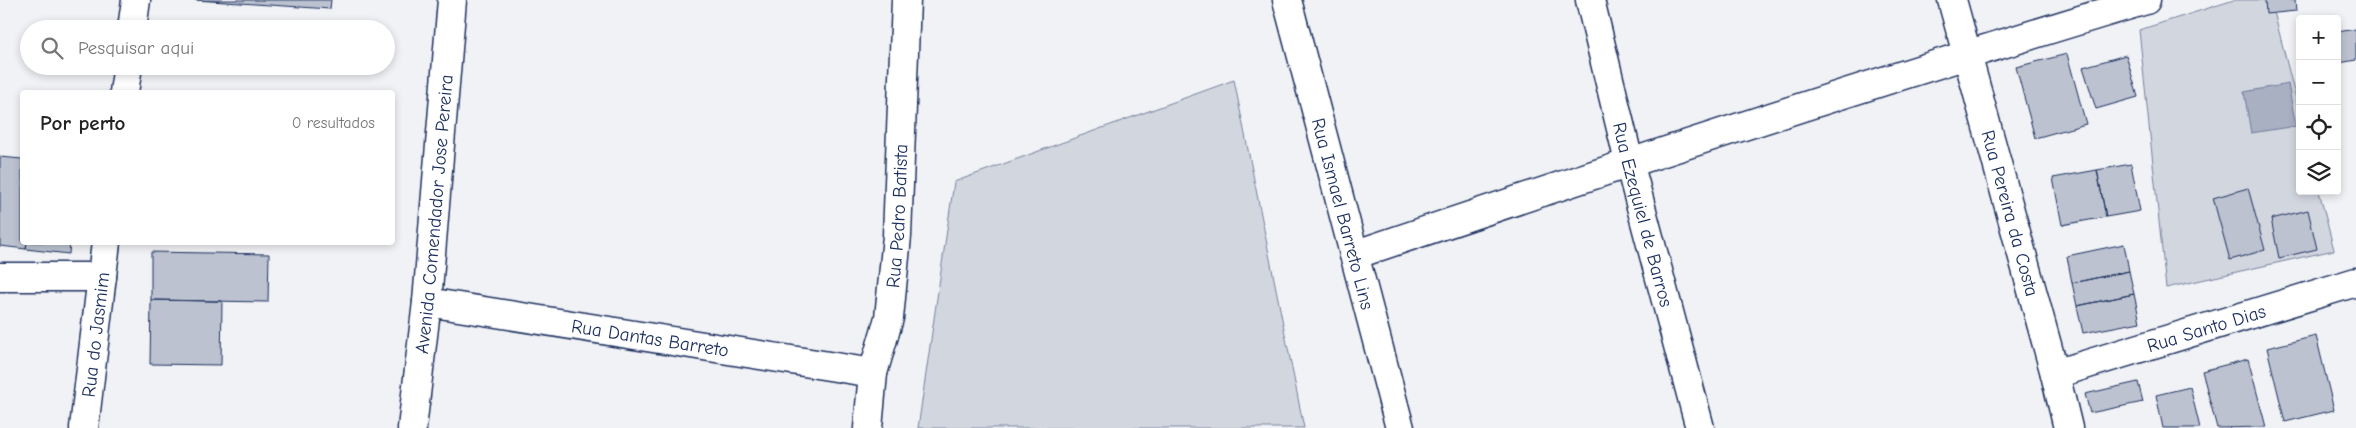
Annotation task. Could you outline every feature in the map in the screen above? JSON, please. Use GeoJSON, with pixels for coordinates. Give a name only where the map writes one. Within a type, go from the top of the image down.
{"type":"FeatureCollection","features":[{"type":"Feature","properties":{"kind":"street"},"geometry":{"type":"LineString","coordinates":[[133,20],[136,0]]}},
{"type":"Feature","properties":{"kind":"street","name":"Avenida Comendador Jose Pereira"},"geometry":{"type":"LineString","coordinates":[[412,428],[427,302],[452,0]]}},
{"type":"Feature","properties":{"kind":"street","name":"Rua Pedro Batista"},"geometry":{"type":"LineString","coordinates":[[868,428],[873,373],[889,318],[896,236],[906,0]]}},
{"type":"Feature","properties":{"kind":"street","name":"Rua Ismael Barreto Lins"},"geometry":{"type":"LineString","coordinates":[[1287,0],[1400,428]]}},
{"type":"Feature","properties":{"kind":"street","name":"Rua Ezequiel de Barros"},"geometry":{"type":"LineString","coordinates":[[1590,0],[1629,162],[1700,428]]}},
{"type":"Feature","properties":{"kind":"street","name":"Rua Pereira da Costa"},"geometry":{"type":"LineString","coordinates":[[1952,0],[2055,374],[2068,428]]}},
{"type":"Feature","properties":{"kind":"street"},"geometry":{"type":"LineString","coordinates":[[1354,255],[1629,162],[1966,54],[2146,0]]}},
{"type":"Feature","properties":{"kind":"street"},"geometry":{"type":"LineString","coordinates":[[124,90],[127,75]]}},
{"type":"Feature","properties":{"kind":"street","name":"Rua do Jasmim"},"geometry":{"type":"LineString","coordinates":[[84,428],[106,245]]}},
{"type":"Feature","properties":{"kind":"street"},"geometry":{"type":"LineString","coordinates":[[0,277],[102,277]]}},
{"type":"Feature","properties":{"kind":"street","name":"Rua Santo Dias"},"geometry":{"type":"LineString","coordinates":[[2055,374],[2356,282]]}},
{"type":"Feature","properties":{"kind":"street","name":"Rua Dantas Barreto"},"geometry":{"type":"LineString","coordinates":[[427,302],[873,373]]}},
{"type":"Feature","properties":{"kind":"shaded area"},"geometry":{"type":"Polygon","coordinates":[[[2234,0],[2271,0],[2296,99],[2296,195],[2320,195],[2334,250],[2166,288],[2139,30],[2234,0]]]}},
{"type":"Feature","properties":{"kind":"shaded area"},"geometry":{"type":"Polygon","coordinates":[[[1234,80],[1304,428],[918,428],[954,182],[1234,80]]]}},
{"type":"Feature","properties":{"kind":"water"},"geometry":{"type":"Polygon","coordinates":[[[2288,84],[2296,126],[2251,133],[2244,92],[2288,84]]]}},
{"type":"Feature","properties":{"kind":"building"},"geometry":{"type":"Polygon","coordinates":[[[195,0],[331,0],[330,9],[195,0]]]}},
{"type":"Feature","properties":{"kind":"building"},"geometry":{"type":"Polygon","coordinates":[[[2265,0],[2295,0],[2296,11],[2266,14],[2265,0]]]}},
{"type":"Feature","properties":{"kind":"building"},"geometry":{"type":"Polygon","coordinates":[[[2356,29],[2356,60],[2341,63],[2341,31],[2356,29]]]}},
{"type":"Feature","properties":{"kind":"building"},"geometry":{"type":"Polygon","coordinates":[[[2067,54],[2086,124],[2035,138],[2016,67],[2067,54]]]}},
{"type":"Feature","properties":{"kind":"building"},"geometry":{"type":"Polygon","coordinates":[[[2126,55],[2138,97],[2096,109],[2083,67],[2126,55]]]}},
{"type":"Feature","properties":{"kind":"building"},"geometry":{"type":"Polygon","coordinates":[[[0,157],[20,159],[20,245],[27,245],[26,249],[0,246],[0,157]]]}},
{"type":"Feature","properties":{"kind":"building"},"geometry":{"type":"Polygon","coordinates":[[[2131,164],[2140,211],[2106,217],[2097,170],[2131,164]]]}},
{"type":"Feature","properties":{"kind":"building"},"geometry":{"type":"Polygon","coordinates":[[[2097,170],[2106,217],[2062,225],[2053,178],[2097,170]]]}},
{"type":"Feature","properties":{"kind":"building"},"geometry":{"type":"Polygon","coordinates":[[[2248,188],[2265,250],[2230,260],[2213,198],[2248,188]]]}},
{"type":"Feature","properties":{"kind":"building"},"geometry":{"type":"Polygon","coordinates":[[[2308,210],[2317,249],[2279,258],[2271,219],[2308,210]]]}},
{"type":"Feature","properties":{"kind":"building"},"geometry":{"type":"Polygon","coordinates":[[[2124,244],[2129,271],[2072,283],[2067,256],[2124,244]]]}},
{"type":"Feature","properties":{"kind":"building"},"geometry":{"type":"Polygon","coordinates":[[[27,245],[70,245],[69,254],[26,249],[27,245]]]}},
{"type":"Feature","properties":{"kind":"building"},"geometry":{"type":"Polygon","coordinates":[[[151,252],[269,254],[268,302],[151,300],[151,252]]]}},
{"type":"Feature","properties":{"kind":"building"},"geometry":{"type":"Polygon","coordinates":[[[2129,271],[2134,294],[2077,306],[2072,283],[2129,271]]]}},
{"type":"Feature","properties":{"kind":"building"},"geometry":{"type":"Polygon","coordinates":[[[2134,294],[2140,322],[2083,333],[2077,306],[2134,294]]]}},
{"type":"Feature","properties":{"kind":"building"},"geometry":{"type":"Polygon","coordinates":[[[151,300],[222,301],[221,365],[150,364],[151,300]]]}},
{"type":"Feature","properties":{"kind":"building"},"geometry":{"type":"Polygon","coordinates":[[[2316,336],[2334,410],[2285,422],[2267,348],[2316,336]]]}},
{"type":"Feature","properties":{"kind":"building"},"geometry":{"type":"Polygon","coordinates":[[[2248,359],[2266,427],[2217,428],[2202,371],[2248,359]]]}},
{"type":"Feature","properties":{"kind":"building"},"geometry":{"type":"Polygon","coordinates":[[[2138,382],[2143,402],[2090,413],[2085,394],[2138,382]]]}},
{"type":"Feature","properties":{"kind":"building"},"geometry":{"type":"Polygon","coordinates":[[[2190,387],[2200,428],[2163,428],[2156,395],[2190,387]]]}}]}
